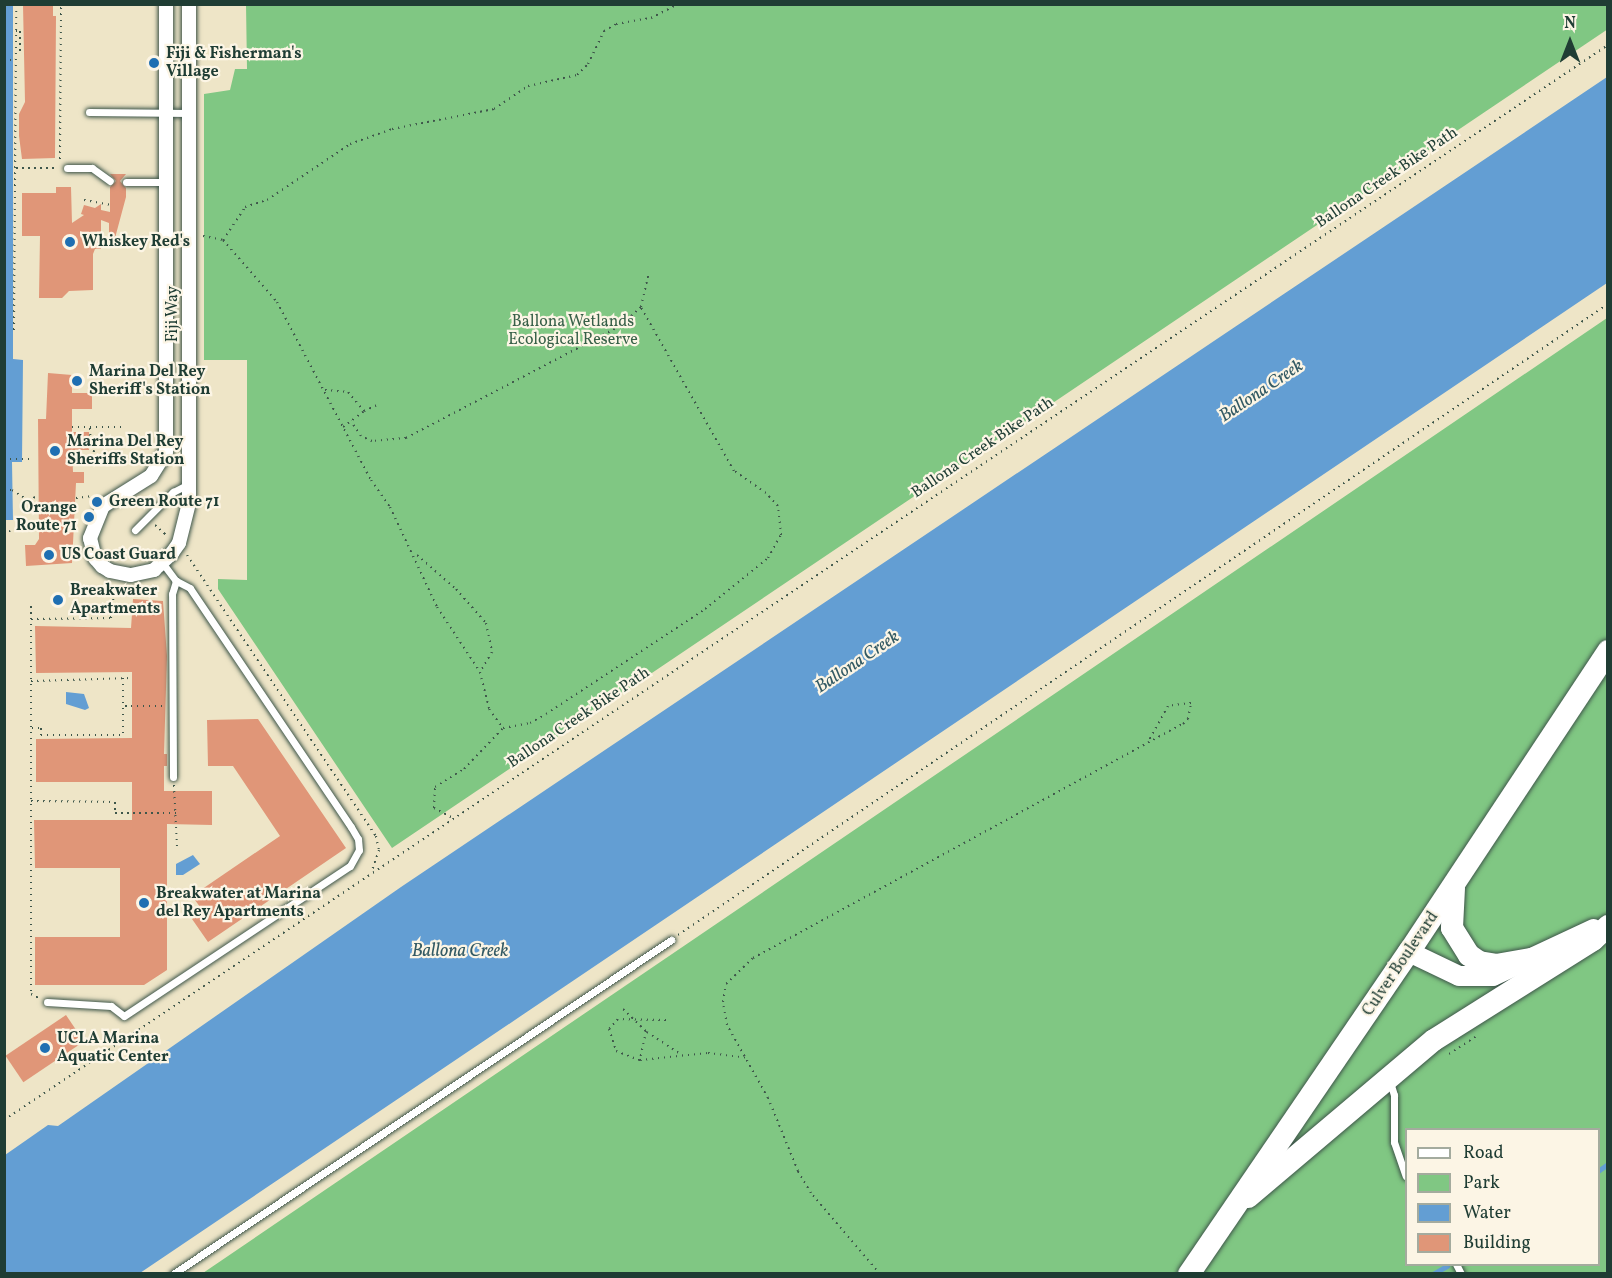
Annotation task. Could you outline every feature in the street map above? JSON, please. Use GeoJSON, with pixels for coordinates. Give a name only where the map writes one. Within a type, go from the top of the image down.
{"type":"FeatureCollection","features":[{"type":"Feature","properties":{"kind":"main road","name":"Culver Boulevard"},"geometry":{"type":"LineString","coordinates":[[1189,1274],[1455,884],[1608,651]]}},
{"type":"Feature","properties":{"kind":"main road"},"geometry":{"type":"LineString","coordinates":[[1455,884],[1452,928],[1469,955],[1479,962],[1496,965],[1537,958]]}},
{"type":"Feature","properties":{"kind":"main road"},"geometry":{"type":"LineString","coordinates":[[1409,952],[1443,971],[1475,978],[1493,976],[1537,958],[1608,922]]}},
{"type":"Feature","properties":{"kind":"main road"},"geometry":{"type":"LineString","coordinates":[[1231,1211],[1434,1040],[1593,940],[1608,926]]}},
{"type":"Feature","properties":{"kind":"street","name":"Fiji Way"},"geometry":{"type":"LineString","coordinates":[[118,574],[95,558],[90,538],[104,506],[151,476],[166,452],[166,4]]}},
{"type":"Feature","properties":{"kind":"street","name":"Fiji Way"},"geometry":{"type":"LineString","coordinates":[[163,564],[179,543],[190,483],[189,4]]}},
{"type":"Feature","properties":{"kind":"street"},"geometry":{"type":"LineString","coordinates":[[167,235],[190,236]]}},
{"type":"Feature","properties":{"kind":"street"},"geometry":{"type":"LineString","coordinates":[[118,574],[144,574],[163,564]]}},
{"type":"Feature","properties":{"kind":"lane"},"geometry":{"type":"LineString","coordinates":[[89,112],[189,112]]}},
{"type":"Feature","properties":{"kind":"lane"},"geometry":{"type":"LineString","coordinates":[[64,168],[92,168],[110,181]]}},
{"type":"Feature","properties":{"kind":"lane"},"geometry":{"type":"LineString","coordinates":[[126,182],[167,182]]}},
{"type":"Feature","properties":{"kind":"lane"},"geometry":{"type":"LineString","coordinates":[[135,530],[172,492],[190,483]]}},
{"type":"Feature","properties":{"kind":"lane"},"geometry":{"type":"LineString","coordinates":[[47,1002],[111,1006],[123,1019],[350,866],[359,845],[351,827],[190,588],[176,581],[163,564]]}},
{"type":"Feature","properties":{"kind":"lane"},"geometry":{"type":"LineString","coordinates":[[174,777],[172,594],[176,581]]}},
{"type":"Feature","properties":{"kind":"lane"},"geometry":{"type":"LineString","coordinates":[[173,1274],[671,940]]}},
{"type":"Feature","properties":{"kind":"lane"},"geometry":{"type":"LineString","coordinates":[[1388,1077],[1394,1095],[1394,1142],[1405,1171]]}},
{"type":"Feature","properties":{"kind":"path"},"geometry":{"type":"LineString","coordinates":[[14,330],[16,4]]}},
{"type":"Feature","properties":{"kind":"path"},"geometry":{"type":"LineString","coordinates":[[15,168],[64,168],[61,4]]}},
{"type":"Feature","properties":{"kind":"path"},"geometry":{"type":"LineString","coordinates":[[223,240],[245,207],[267,200],[350,144],[392,129],[494,109],[528,86],[577,75],[588,64],[604,31],[616,24],[651,18],[679,4]]}},
{"type":"Feature","properties":{"kind":"path"},"geometry":{"type":"LineString","coordinates":[[16,31],[20,31],[20,52]]}},
{"type":"Feature","properties":{"kind":"path","name":"Ballona Creek Bike Path"},"geometry":{"type":"LineString","coordinates":[[4,1120],[451,817],[1608,45]]}},
{"type":"Feature","properties":{"kind":"path"},"geometry":{"type":"LineString","coordinates":[[4,60],[15,60]]}},
{"type":"Feature","properties":{"kind":"path"},"geometry":{"type":"LineString","coordinates":[[84,200],[111,205]]}},
{"type":"Feature","properties":{"kind":"path"},"geometry":{"type":"LineString","coordinates":[[190,236],[223,240],[277,302],[343,427],[415,554],[437,607],[480,672],[489,709],[503,728]]}},
{"type":"Feature","properties":{"kind":"path"},"geometry":{"type":"LineString","coordinates":[[351,421],[360,436],[372,441],[406,438],[620,326],[641,307],[648,276]]}},
{"type":"Feature","properties":{"kind":"path"},"geometry":{"type":"LineString","coordinates":[[671,940],[1608,304]]}},
{"type":"Feature","properties":{"kind":"path"},"geometry":{"type":"LineString","coordinates":[[451,817],[434,808],[435,787],[464,769],[503,728],[530,723],[546,714],[705,609],[760,565],[780,535],[778,506],[766,493],[734,471],[696,398],[678,375],[641,307]]}},
{"type":"Feature","properties":{"kind":"path"},"geometry":{"type":"LineString","coordinates":[[325,390],[348,392],[364,411]]}},
{"type":"Feature","properties":{"kind":"path"},"geometry":{"type":"LineString","coordinates":[[5,395],[5,458],[30,459]]}},
{"type":"Feature","properties":{"kind":"path"},"geometry":{"type":"LineString","coordinates":[[343,427],[364,411],[377,405]]}},
{"type":"Feature","properties":{"kind":"path"},"geometry":{"type":"LineString","coordinates":[[72,427],[123,427]]}},
{"type":"Feature","properties":{"kind":"path"},"geometry":{"type":"LineString","coordinates":[[90,427],[92,445],[98,461],[103,462]]}},
{"type":"Feature","properties":{"kind":"path"},"geometry":{"type":"LineString","coordinates":[[4,490],[12,490],[28,500],[39,496]]}},
{"type":"Feature","properties":{"kind":"path"},"geometry":{"type":"LineString","coordinates":[[76,498],[92,496]]}},
{"type":"Feature","properties":{"kind":"path"},"geometry":{"type":"LineString","coordinates":[[4,534],[10,531]]}},
{"type":"Feature","properties":{"kind":"path"},"geometry":{"type":"LineString","coordinates":[[179,543],[376,836],[379,850],[372,870]]}},
{"type":"Feature","properties":{"kind":"path"},"geometry":{"type":"LineString","coordinates":[[415,554],[456,589],[486,623],[492,652],[480,672]]}},
{"type":"Feature","properties":{"kind":"path"},"geometry":{"type":"LineString","coordinates":[[31,619],[111,618],[118,574]]}},
{"type":"Feature","properties":{"kind":"path"},"geometry":{"type":"LineString","coordinates":[[31,606],[31,986],[32,994],[47,1002]]}},
{"type":"Feature","properties":{"kind":"path"},"geometry":{"type":"LineString","coordinates":[[31,728],[41,728],[41,735],[123,737],[125,706],[123,678]]}},
{"type":"Feature","properties":{"kind":"path"},"geometry":{"type":"LineString","coordinates":[[31,681],[131,678]]}},
{"type":"Feature","properties":{"kind":"path"},"geometry":{"type":"LineString","coordinates":[[880,1274],[811,1193],[746,1058],[727,1025],[723,1002],[726,984],[740,966],[1183,724],[1188,719],[1191,703],[1168,706],[1148,742]]}},
{"type":"Feature","properties":{"kind":"path"},"geometry":{"type":"LineString","coordinates":[[125,706],[173,706]]}},
{"type":"Feature","properties":{"kind":"path"},"geometry":{"type":"LineString","coordinates":[[174,777],[177,846]]}},
{"type":"Feature","properties":{"kind":"path"},"geometry":{"type":"LineString","coordinates":[[31,801],[114,802],[114,813],[176,813]]}},
{"type":"Feature","properties":{"kind":"path"},"geometry":{"type":"LineString","coordinates":[[623,1010],[666,1048],[685,1055]]}},
{"type":"Feature","properties":{"kind":"path"},"geometry":{"type":"LineString","coordinates":[[666,1020],[630,1017],[612,1023],[612,1044],[624,1056],[640,1060],[708,1053],[746,1058]]}},
{"type":"Feature","properties":{"kind":"path"},"geometry":{"type":"LineString","coordinates":[[640,1060],[646,1031]]}},
{"type":"Feature","properties":{"kind":"green space","name":"Ballona Wetlands Ecological Reserve"},"geometry":{"type":"Polygon","coordinates":[[[1607,4],[1608,29],[392,848],[218,589],[218,579],[247,580],[247,360],[204,360],[204,94],[230,90],[235,69],[247,69],[246,5],[1607,4]]]}},
{"type":"Feature","properties":{"kind":"green space"},"geometry":{"type":"Polygon","coordinates":[[[1607,318],[1607,1273],[203,1273],[1607,318]]]}},
{"type":"Feature","properties":{"kind":"water"},"geometry":{"type":"Polygon","coordinates":[[[4,5],[13,5],[13,359],[23,360],[22,462],[12,462],[13,520],[5,520],[4,5]]]}},
{"type":"Feature","properties":{"kind":"water","name":"Ballona Creek"},"geometry":{"type":"Polygon","coordinates":[[[1607,77],[1607,283],[140,1273],[5,1273],[5,1155],[48,1125],[58,1126],[401,887],[1607,77]]]}},
{"type":"Feature","properties":{"kind":"water"},"geometry":{"type":"Polygon","coordinates":[[[66,692],[84,694],[89,708],[85,710],[66,704],[66,692]]]}},
{"type":"Feature","properties":{"kind":"water"},"geometry":{"type":"Polygon","coordinates":[[[193,855],[200,864],[183,875],[176,875],[176,864],[193,855]]]}},
{"type":"Feature","properties":{"kind":"building"},"geometry":{"type":"Polygon","coordinates":[[[23,5],[53,6],[53,16],[56,16],[55,158],[22,159],[19,114],[25,102],[23,5]]]}},
{"type":"Feature","properties":{"kind":"building","name":"Whiskey Red's"},"geometry":{"type":"Polygon","coordinates":[[[110,174],[126,174],[120,181],[126,188],[126,197],[115,238],[109,238],[109,223],[101,220],[101,249],[95,249],[93,254],[93,290],[69,291],[62,298],[39,298],[40,236],[22,236],[22,193],[56,193],[56,187],[71,187],[72,223],[84,215],[81,214],[84,205],[95,208],[101,204],[101,210],[110,212],[110,187],[116,181],[110,174]]]}},
{"type":"Feature","properties":{"kind":"building","name":"Marina Del Rey Sheriffs Station"},"geometry":{"type":"Polygon","coordinates":[[[48,373],[72,375],[72,393],[92,393],[92,409],[72,409],[72,432],[89,432],[89,450],[72,450],[73,472],[84,472],[84,483],[76,483],[72,563],[26,566],[25,545],[35,545],[39,539],[38,419],[46,419],[48,373]]]}},
{"type":"Feature","properties":{"kind":"building"},"geometry":{"type":"Polygon","coordinates":[[[133,599],[163,601],[167,656],[164,754],[167,754],[167,766],[164,766],[164,791],[212,791],[212,825],[167,824],[167,970],[144,985],[35,985],[35,937],[120,937],[120,868],[35,868],[34,820],[132,820],[132,782],[36,782],[36,739],[132,738],[132,672],[36,673],[35,626],[131,628],[133,599]]]}},
{"type":"Feature","properties":{"kind":"building","name":"Breakwater at Marina del Rey Apartments"},"geometry":{"type":"Polygon","coordinates":[[[258,719],[346,848],[208,942],[192,919],[203,911],[192,896],[280,836],[233,766],[208,766],[207,720],[258,719]]]}},
{"type":"Feature","properties":{"kind":"building","name":"UCLA Marina Aquatic Center"},"geometry":{"type":"Polygon","coordinates":[[[66,1015],[84,1042],[23,1082],[5,1056],[66,1015]]]}},
{"type":"Feature","properties":{"kind":"waterway"},"geometry":{"type":"LineString","coordinates":[[1600,1170],[1608,1164]]}},
{"type":"Feature","properties":{"kind":"waterway"},"geometry":{"type":"LineString","coordinates":[[1433,1274],[1447,1266]]}},
{"type":"Feature","properties":{"kind":"place","name":"Fiji & Fisherman's Village"},"geometry":{"type":"Point","coordinates":[154,63]}},
{"type":"Feature","properties":{"kind":"place","name":"Whiskey Red's"},"geometry":{"type":"Point","coordinates":[70,242]}},
{"type":"Feature","properties":{"kind":"place","name":"Marina Del Rey Sheriff's Station"},"geometry":{"type":"Point","coordinates":[77,381]}},
{"type":"Feature","properties":{"kind":"place","name":"Marina Del Rey Sheriffs Station"},"geometry":{"type":"Point","coordinates":[55,451]}},
{"type":"Feature","properties":{"kind":"place","name":"Green Route 71"},"geometry":{"type":"Point","coordinates":[97,502]}},
{"type":"Feature","properties":{"kind":"place","name":"Orange Route 71"},"geometry":{"type":"Point","coordinates":[89,517]}},
{"type":"Feature","properties":{"kind":"place","name":"US Coast Guard"},"geometry":{"type":"Point","coordinates":[49,555]}},
{"type":"Feature","properties":{"kind":"place","name":"Breakwater Apartments"},"geometry":{"type":"Point","coordinates":[58,600]}},
{"type":"Feature","properties":{"kind":"place","name":"Breakwater at Marina del Rey Apartments"},"geometry":{"type":"Point","coordinates":[144,903]}},
{"type":"Feature","properties":{"kind":"place","name":"UCLA Marina Aquatic Center"},"geometry":{"type":"Point","coordinates":[45,1048]}}]}
